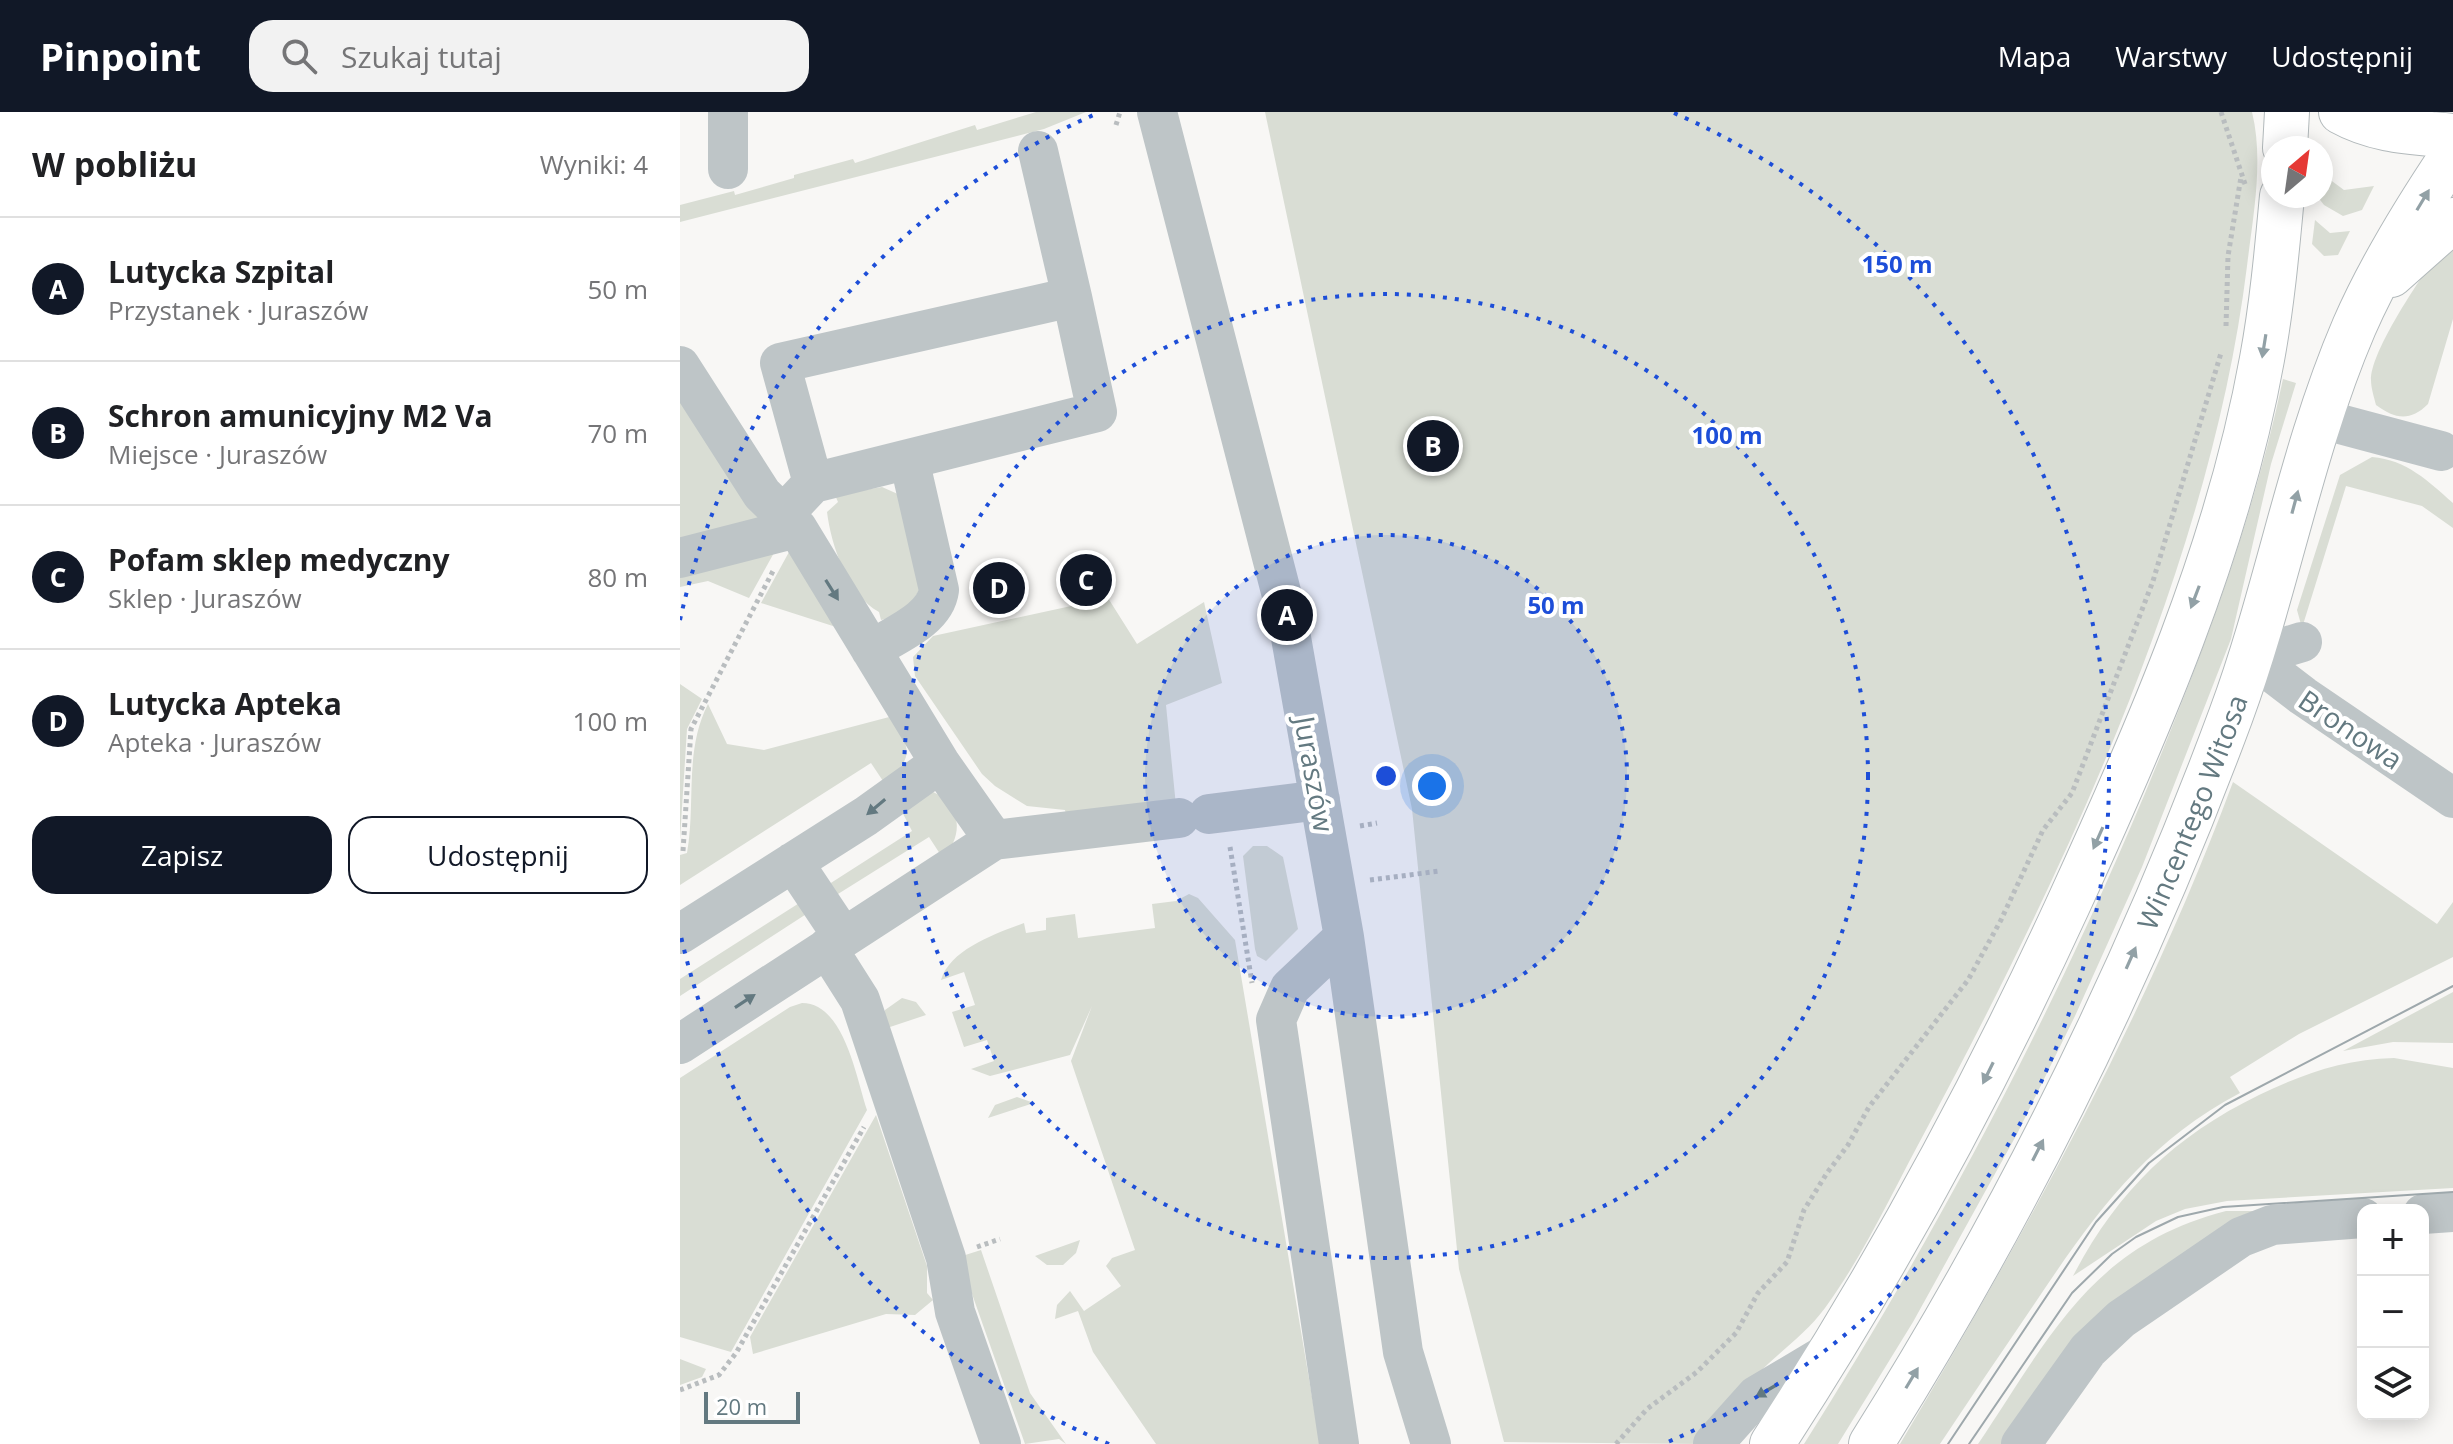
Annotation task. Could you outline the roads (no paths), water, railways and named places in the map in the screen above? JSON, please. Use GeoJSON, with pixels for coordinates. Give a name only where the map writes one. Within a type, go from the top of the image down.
{"type":"FeatureCollection","features":[{"type":"Feature","properties":{"kind":"main road"},"geometry":{"type":"LineString","coordinates":[[2286,136],[2287,112]]}},
{"type":"Feature","properties":{"kind":"main road"},"geometry":{"type":"LineString","coordinates":[[2341,112],[2361,123],[2390,130],[2453,136]]}},
{"type":"Feature","properties":{"kind":"main road","name":"Wincentego Witosa"},"geometry":{"type":"LineString","coordinates":[[1871,1444],[2004,1216],[2085,1058],[2186,829],[2252,657],[2341,358],[2371,292],[2453,154]]}},
{"type":"Feature","properties":{"kind":"main road"},"geometry":{"type":"LineString","coordinates":[[1772,1444],[1927,1188],[2032,983],[2104,825],[2172,657],[2208,561],[2250,415],[2262,358],[2265,208]]}},
{"type":"Feature","properties":{"kind":"main road"},"geometry":{"type":"LineString","coordinates":[[2371,292],[2453,220]]}},
{"type":"Feature","properties":{"kind":"street"},"geometry":{"type":"LineString","coordinates":[[728,112],[728,169]]}},
{"type":"Feature","properties":{"kind":"street","name":"Juraszów"},"geometry":{"type":"LineString","coordinates":[[1157,112],[1287,615],[1344,937],[1403,1352],[1431,1444]]}},
{"type":"Feature","properties":{"kind":"street"},"geometry":{"type":"LineString","coordinates":[[680,558],[791,520],[813,483],[1097,412],[1038,151]]}},
{"type":"Feature","properties":{"kind":"street"},"geometry":{"type":"LineString","coordinates":[[813,483],[780,363],[1072,297]]}},
{"type":"Feature","properties":{"kind":"street"},"geometry":{"type":"LineString","coordinates":[[680,366],[762,494],[791,520],[940,763],[994,840]]}},
{"type":"Feature","properties":{"kind":"street"},"geometry":{"type":"LineString","coordinates":[[2321,419],[2441,451]]}},
{"type":"Feature","properties":{"kind":"street"},"geometry":{"type":"LineString","coordinates":[[871,650],[930,612],[938,599],[939,590],[909,459]]}},
{"type":"Feature","properties":{"kind":"street"},"geometry":{"type":"LineString","coordinates":[[2252,657],[2302,642]]}},
{"type":"Feature","properties":{"kind":"street","name":"Bronowa"},"geometry":{"type":"LineString","coordinates":[[2252,657],[2303,696],[2453,798]]}},
{"type":"Feature","properties":{"kind":"street"},"geometry":{"type":"LineString","coordinates":[[680,934],[940,763]]}},
{"type":"Feature","properties":{"kind":"street"},"geometry":{"type":"LineString","coordinates":[[680,1044],[994,840],[1206,823],[1320,800]]}},
{"type":"Feature","properties":{"kind":"street"},"geometry":{"type":"LineString","coordinates":[[793,862],[835,942],[860,1000],[946,1258],[955,1312],[1001,1444]]}},
{"type":"Feature","properties":{"kind":"street"},"geometry":{"type":"LineString","coordinates":[[1339,1444],[1276,1020],[1290,988],[1344,937]]}},
{"type":"Feature","properties":{"kind":"street"},"geometry":{"type":"LineString","coordinates":[[2429,1214],[2453,1212]]}},
{"type":"Feature","properties":{"kind":"street"},"geometry":{"type":"LineString","coordinates":[[2021,1444],[2088,1350],[2121,1319],[2241,1237],[2272,1225],[2357,1218]]}},
{"type":"Feature","properties":{"kind":"street"},"geometry":{"type":"LineString","coordinates":[[1713,1444],[1756,1396],[1830,1352]]}},
{"type":"Feature","properties":{"kind":"tram line"},"geometry":{"type":"LineString","coordinates":[[1948,1444],[2096,1222],[2149,1163],[2225,1105],[2453,986]]}},
{"type":"Feature","properties":{"kind":"tram line"},"geometry":{"type":"LineString","coordinates":[[1969,1444],[2072,1293],[2112,1254],[2136,1237],[2178,1217],[2223,1207],[2453,1192]]}},
{"type":"Feature","properties":{"kind":"place","name":"Schron amunicyjny M2 Va"},"geometry":{"type":"Point","coordinates":[1433,446]}},
{"type":"Feature","properties":{"kind":"place","name":"Pofam sklep medyczny"},"geometry":{"type":"Point","coordinates":[1086,580]}},
{"type":"Feature","properties":{"kind":"place","name":"Lutycka Apteka"},"geometry":{"type":"Point","coordinates":[999,588]}},
{"type":"Feature","properties":{"kind":"place","name":"Lutycka Szpital"},"geometry":{"type":"Point","coordinates":[1287,615]}}]}
